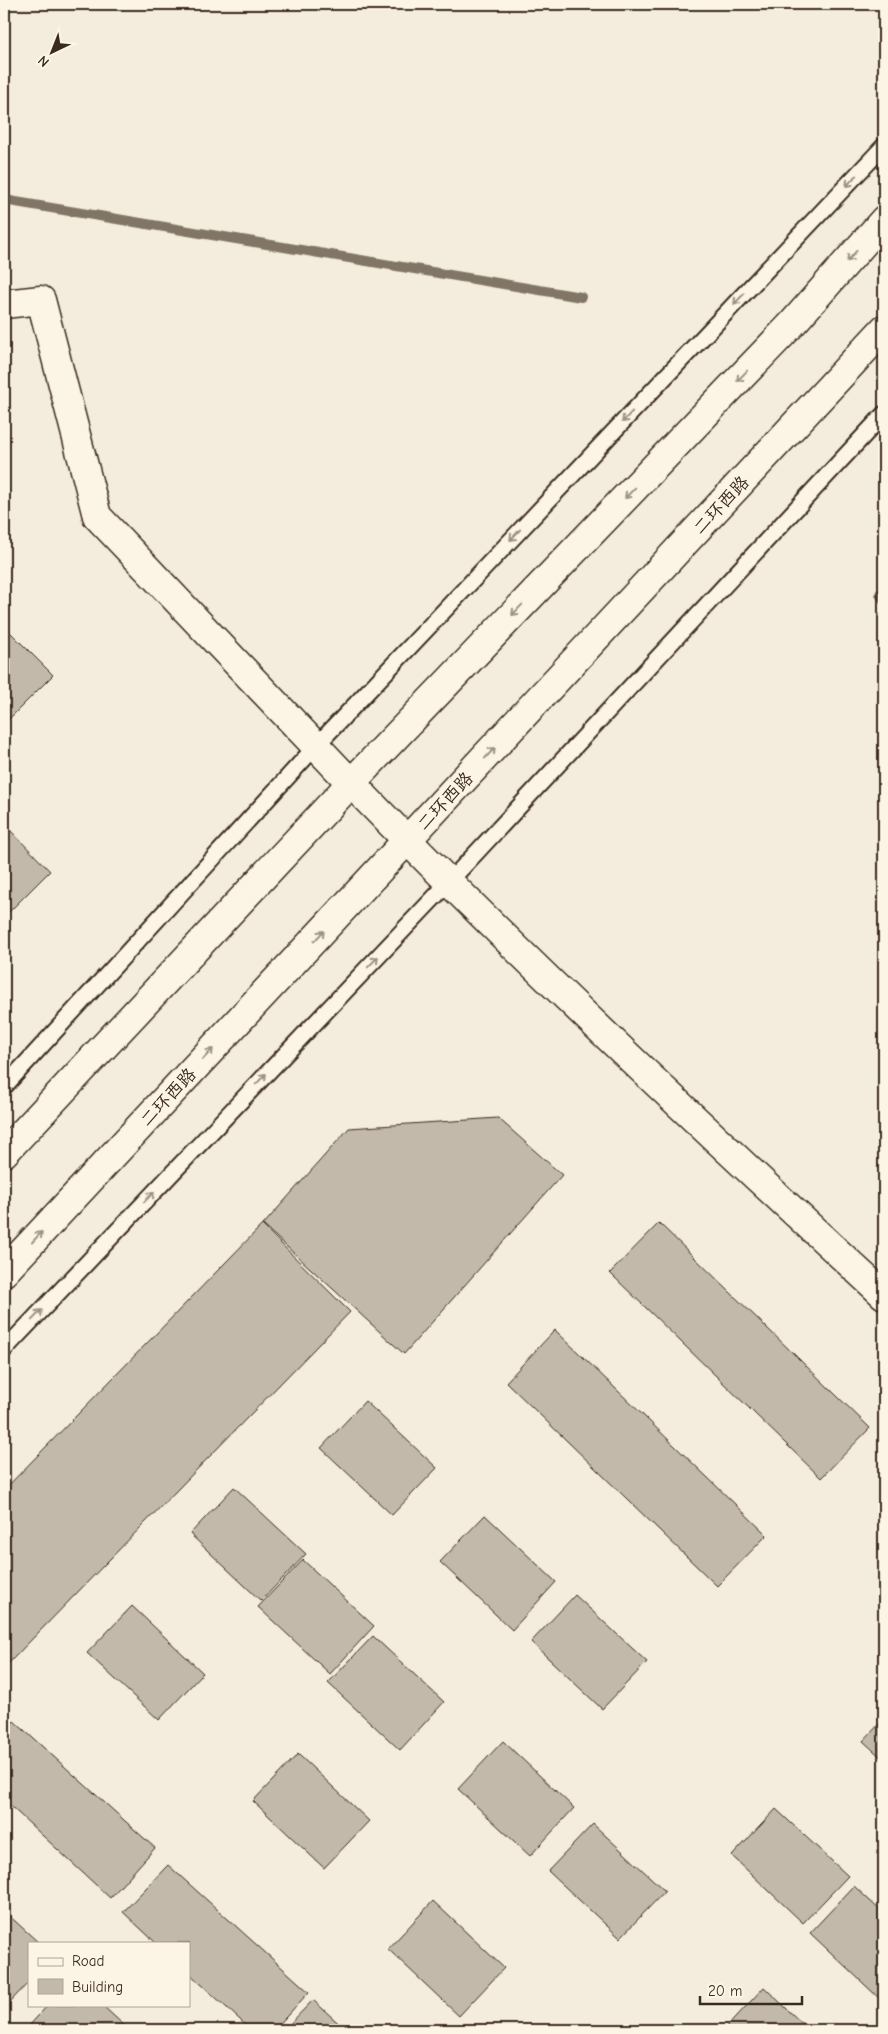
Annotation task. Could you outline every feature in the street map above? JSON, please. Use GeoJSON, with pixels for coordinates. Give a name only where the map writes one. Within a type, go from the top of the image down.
{"type":"FeatureCollection","features":[{"type":"Feature","properties":{"kind":"main road"},"geometry":{"type":"LineString","coordinates":[[4,1154],[351,783],[792,324],[884,220]]}},
{"type":"Feature","properties":{"kind":"main road"},"geometry":{"type":"LineString","coordinates":[[4,304],[41,300],[97,516],[351,783],[449,882],[712,1136],[884,1295]]}},
{"type":"Feature","properties":{"kind":"main road","name":"二环西路"},"geometry":{"type":"LineString","coordinates":[[4,1272],[884,329]]}},
{"type":"Feature","properties":{"kind":"lane"},"geometry":{"type":"LineString","coordinates":[[4,1087],[316,746],[884,146]]}},
{"type":"Feature","properties":{"kind":"lane"},"geometry":{"type":"LineString","coordinates":[[4,1350],[449,882],[884,414]]}},
{"type":"Feature","properties":{"kind":"building"},"geometry":{"type":"Polygon","coordinates":[[[4,626],[53,675],[6,722],[4,720],[4,626]]]}},
{"type":"Feature","properties":{"kind":"building"},"geometry":{"type":"Polygon","coordinates":[[[4,824],[50,871],[4,917],[4,824]]]}},
{"type":"Feature","properties":{"kind":"building"},"geometry":{"type":"Polygon","coordinates":[[[498,1118],[562,1175],[404,1354],[263,1225],[349,1128],[498,1118]]]}},
{"type":"Feature","properties":{"kind":"building"},"geometry":{"type":"Polygon","coordinates":[[[659,1223],[870,1428],[821,1478],[610,1273],[659,1223]]]}},
{"type":"Feature","properties":{"kind":"building"},"geometry":{"type":"Polygon","coordinates":[[[262,1225],[350,1312],[4,1668],[4,1490],[262,1225]]]}},
{"type":"Feature","properties":{"kind":"building"},"geometry":{"type":"Polygon","coordinates":[[[555,1330],[767,1535],[717,1586],[506,1382],[555,1330]]]}},
{"type":"Feature","properties":{"kind":"building"},"geometry":{"type":"Polygon","coordinates":[[[365,1401],[437,1468],[392,1515],[321,1448],[365,1401]]]}},
{"type":"Feature","properties":{"kind":"building"},"geometry":{"type":"Polygon","coordinates":[[[234,1487],[306,1554],[261,1601],[190,1534],[234,1487]]]}},
{"type":"Feature","properties":{"kind":"building"},"geometry":{"type":"Polygon","coordinates":[[[485,1515],[556,1582],[512,1630],[440,1562],[485,1515]]]}},
{"type":"Feature","properties":{"kind":"building"},"geometry":{"type":"Polygon","coordinates":[[[303,1560],[374,1626],[330,1674],[258,1607],[303,1560]]]}},
{"type":"Feature","properties":{"kind":"building"},"geometry":{"type":"Polygon","coordinates":[[[575,1595],[647,1662],[602,1709],[531,1642],[575,1595]]]}},
{"type":"Feature","properties":{"kind":"building"},"geometry":{"type":"Polygon","coordinates":[[[132,1606],[203,1673],[159,1720],[87,1653],[132,1606]]]}},
{"type":"Feature","properties":{"kind":"building"},"geometry":{"type":"Polygon","coordinates":[[[373,1636],[444,1702],[400,1750],[328,1683],[373,1636]]]}},
{"type":"Feature","properties":{"kind":"building"},"geometry":{"type":"Polygon","coordinates":[[[884,1719],[884,1760],[863,1741],[884,1719]]]}},
{"type":"Feature","properties":{"kind":"building"},"geometry":{"type":"Polygon","coordinates":[[[14,1721],[155,1848],[110,1898],[4,1800],[4,1732],[14,1721]]]}},
{"type":"Feature","properties":{"kind":"building"},"geometry":{"type":"Polygon","coordinates":[[[503,1741],[574,1808],[530,1856],[458,1789],[503,1741]]]}},
{"type":"Feature","properties":{"kind":"building"},"geometry":{"type":"Polygon","coordinates":[[[298,1754],[369,1821],[324,1868],[253,1801],[298,1754]]]}},
{"type":"Feature","properties":{"kind":"building"},"geometry":{"type":"Polygon","coordinates":[[[776,1809],[848,1876],[803,1923],[732,1856],[776,1809]]]}},
{"type":"Feature","properties":{"kind":"building"},"geometry":{"type":"Polygon","coordinates":[[[593,1824],[665,1891],[620,1938],[548,1871],[593,1824]]]}},
{"type":"Feature","properties":{"kind":"building"},"geometry":{"type":"Polygon","coordinates":[[[168,1865],[309,1992],[274,2030],[251,2030],[190,1974],[190,1942],[155,1942],[123,1912],[168,1865]]]}},
{"type":"Feature","properties":{"kind":"building"},"geometry":{"type":"Polygon","coordinates":[[[854,1886],[884,1914],[884,1997],[881,2000],[810,1933],[854,1886]]]}},
{"type":"Feature","properties":{"kind":"building"},"geometry":{"type":"Polygon","coordinates":[[[433,1901],[504,1968],[459,2016],[388,1949],[433,1901]]]}},
{"type":"Feature","properties":{"kind":"building"},"geometry":{"type":"Polygon","coordinates":[[[4,1911],[38,1942],[28,1942],[28,1983],[8,2004],[4,2000],[4,1911]]]}},
{"type":"Feature","properties":{"kind":"building"},"geometry":{"type":"Polygon","coordinates":[[[764,1987],[809,2030],[724,2030],[764,1987]]]}},
{"type":"Feature","properties":{"kind":"building"},"geometry":{"type":"Polygon","coordinates":[[[313,2000],[346,2030],[284,2030],[313,2000]]]}},
{"type":"Feature","properties":{"kind":"building"},"geometry":{"type":"Polygon","coordinates":[[[47,2006],[103,2006],[129,2030],[32,2030],[28,2027],[47,2006]]]}},
{"type":"Feature","properties":{"kind":"waterway"},"geometry":{"type":"LineString","coordinates":[[4,200],[581,297]]}},
{"type":"Feature","properties":{"kind":"waterway"},"geometry":{"type":"LineString","coordinates":[[880,594],[884,600]]}}]}
